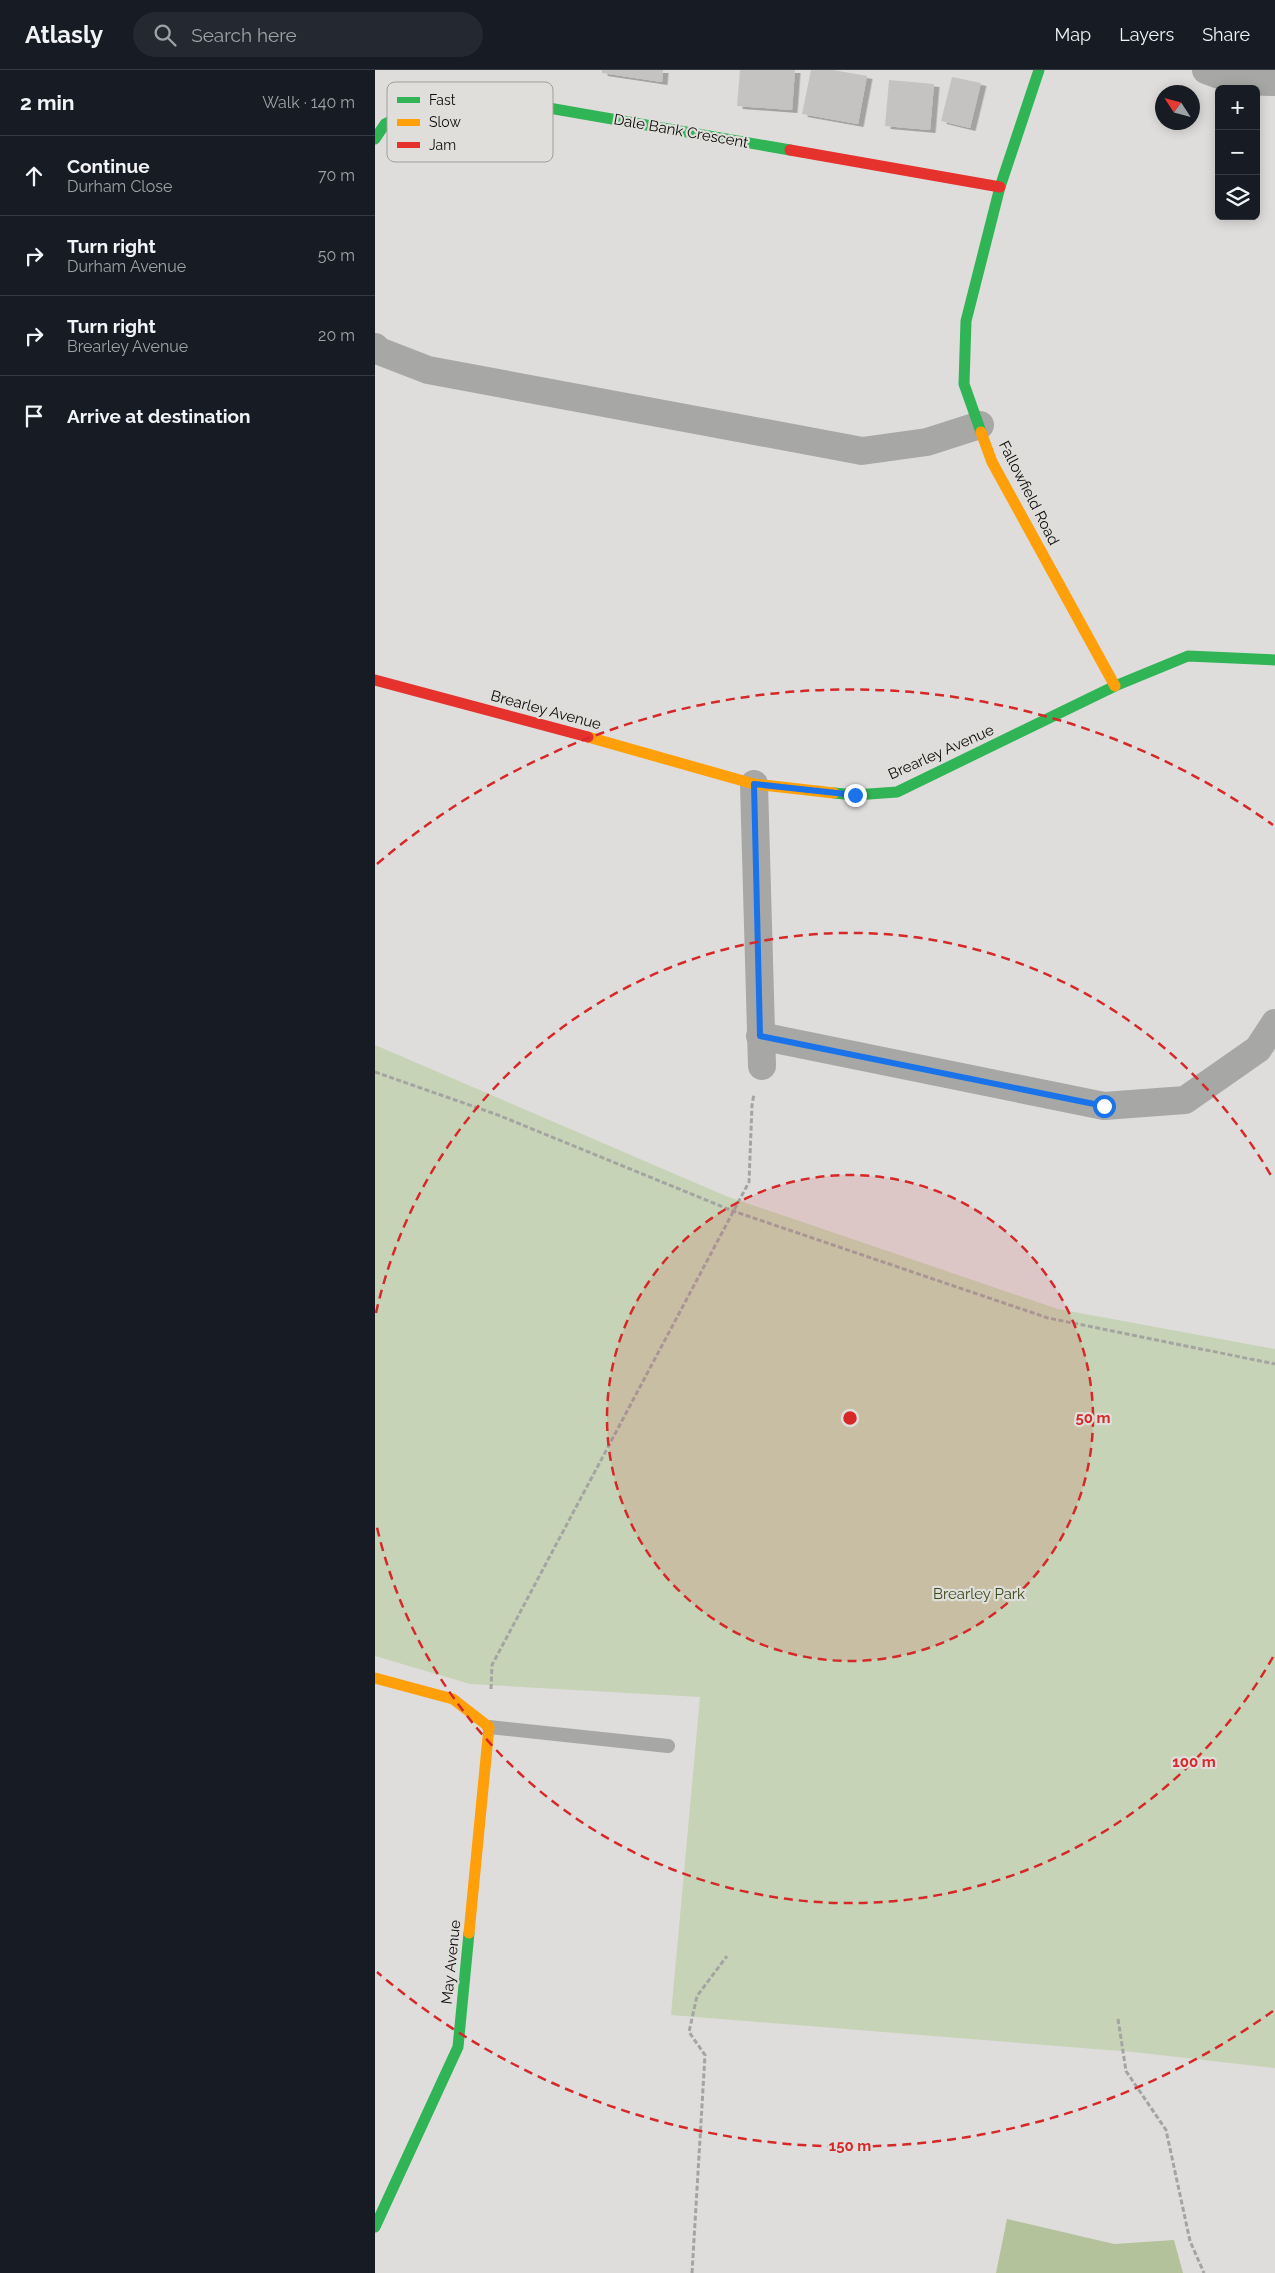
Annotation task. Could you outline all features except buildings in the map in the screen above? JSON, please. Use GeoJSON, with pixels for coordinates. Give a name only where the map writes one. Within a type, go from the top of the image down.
{"type":"FeatureCollection","features":[{"type":"Feature","properties":{"kind":"street","name":"Fallowfield Road"},"geometry":{"type":"LineString","coordinates":[[1039,70],[1000,187],[967,321],[965,384],[992,462],[1115,686]]}},
{"type":"Feature","properties":{"kind":"street"},"geometry":{"type":"LineString","coordinates":[[1206,70],[1236,81],[1275,82]]}},
{"type":"Feature","properties":{"kind":"street","name":"Dale Bank Crescent"},"geometry":{"type":"LineString","coordinates":[[553,109],[1000,187]]}},
{"type":"Feature","properties":{"kind":"street","name":"Dale Bank Crescent"},"geometry":{"type":"LineString","coordinates":[[375,139],[387,123]]}},
{"type":"Feature","properties":{"kind":"street"},"geometry":{"type":"LineString","coordinates":[[375,347],[379,351],[428,370],[862,451],[927,442],[980,425]]}},
{"type":"Feature","properties":{"kind":"street","name":"Brearley Avenue"},"geometry":{"type":"LineString","coordinates":[[375,680],[525,719],[754,784],[855,795],[897,792],[1115,686],[1188,656],[1275,660]]}},
{"type":"Feature","properties":{"kind":"street"},"geometry":{"type":"LineString","coordinates":[[754,784],[762,1066]]}},
{"type":"Feature","properties":{"kind":"street"},"geometry":{"type":"LineString","coordinates":[[760,1036],[1104,1106],[1185,1100],[1258,1049],[1275,1023]]}},
{"type":"Feature","properties":{"kind":"street"},"geometry":{"type":"LineString","coordinates":[[375,1678],[453,1699],[489,1727]]}},
{"type":"Feature","properties":{"kind":"street","name":"May Avenue"},"geometry":{"type":"LineString","coordinates":[[375,2227],[458,2047],[489,1727]]}},
{"type":"Feature","properties":{"kind":"lane"},"geometry":{"type":"LineString","coordinates":[[489,1727],[668,1746]]}},
{"type":"Feature","properties":{"kind":"path"},"geometry":{"type":"LineString","coordinates":[[489,1727],[492,1665],[749,1182],[752,1105],[762,1066]]}},
{"type":"Feature","properties":{"kind":"path"},"geometry":{"type":"LineString","coordinates":[[375,1072],[498,1115],[733,1211],[1048,1318],[1275,1364]]}},
{"type":"Feature","properties":{"kind":"path"},"geometry":{"type":"LineString","coordinates":[[691,2273],[705,2055],[689,2032],[697,1996],[727,1956]]}},
{"type":"Feature","properties":{"kind":"path"},"geometry":{"type":"LineString","coordinates":[[1118,2019],[1126,2072],[1166,2130],[1190,2241],[1204,2273]]}},
{"type":"Feature","properties":{"kind":"green space","name":"Brearley Park"},"geometry":{"type":"Polygon","coordinates":[[[375,1045],[726,1196],[1058,1309],[1275,1349],[1275,2068],[1133,2052],[671,2015],[700,1697],[470,1684],[375,1656],[375,1045]]]}},
{"type":"Feature","properties":{"kind":"green space"},"geometry":{"type":"Polygon","coordinates":[[[1007,2219],[1114,2244],[1174,2240],[1183,2273],[996,2273],[1007,2219]]]}},
{"type":"Feature","properties":{"kind":"traffic: fast"},"geometry":{"type":"LineString","coordinates":[[981,432],[964,384],[966,321],[1000,187],[1039,70]]}},
{"type":"Feature","properties":{"kind":"traffic: fast"},"geometry":{"type":"LineString","coordinates":[[553,109],[790,150]]}},
{"type":"Feature","properties":{"kind":"traffic: fast"},"geometry":{"type":"LineString","coordinates":[[375,139],[387,123]]}},
{"type":"Feature","properties":{"kind":"traffic: fast"},"geometry":{"type":"LineString","coordinates":[[834,793],[855,795],[897,792],[1115,686],[1188,656],[1275,660]]}},
{"type":"Feature","properties":{"kind":"traffic: fast"},"geometry":{"type":"LineString","coordinates":[[375,2227],[458,2047],[469,1933]]}},
{"type":"Feature","properties":{"kind":"traffic: slow"},"geometry":{"type":"LineString","coordinates":[[981,432],[992,462],[1115,686]]}},
{"type":"Feature","properties":{"kind":"traffic: slow"},"geometry":{"type":"LineString","coordinates":[[588,737],[754,784],[834,793]]}},
{"type":"Feature","properties":{"kind":"traffic: slow"},"geometry":{"type":"LineString","coordinates":[[375,1678],[453,1699],[489,1727],[469,1933]]}},
{"type":"Feature","properties":{"kind":"traffic: jam"},"geometry":{"type":"LineString","coordinates":[[790,150],[1000,187]]}},
{"type":"Feature","properties":{"kind":"traffic: jam"},"geometry":{"type":"LineString","coordinates":[[375,680],[588,737]]}},
{"type":"Feature","properties":{"kind":"route"},"geometry":{"type":"LineString","coordinates":[[855,795],[754,784],[760,1036],[1104,1106]]}}]}
